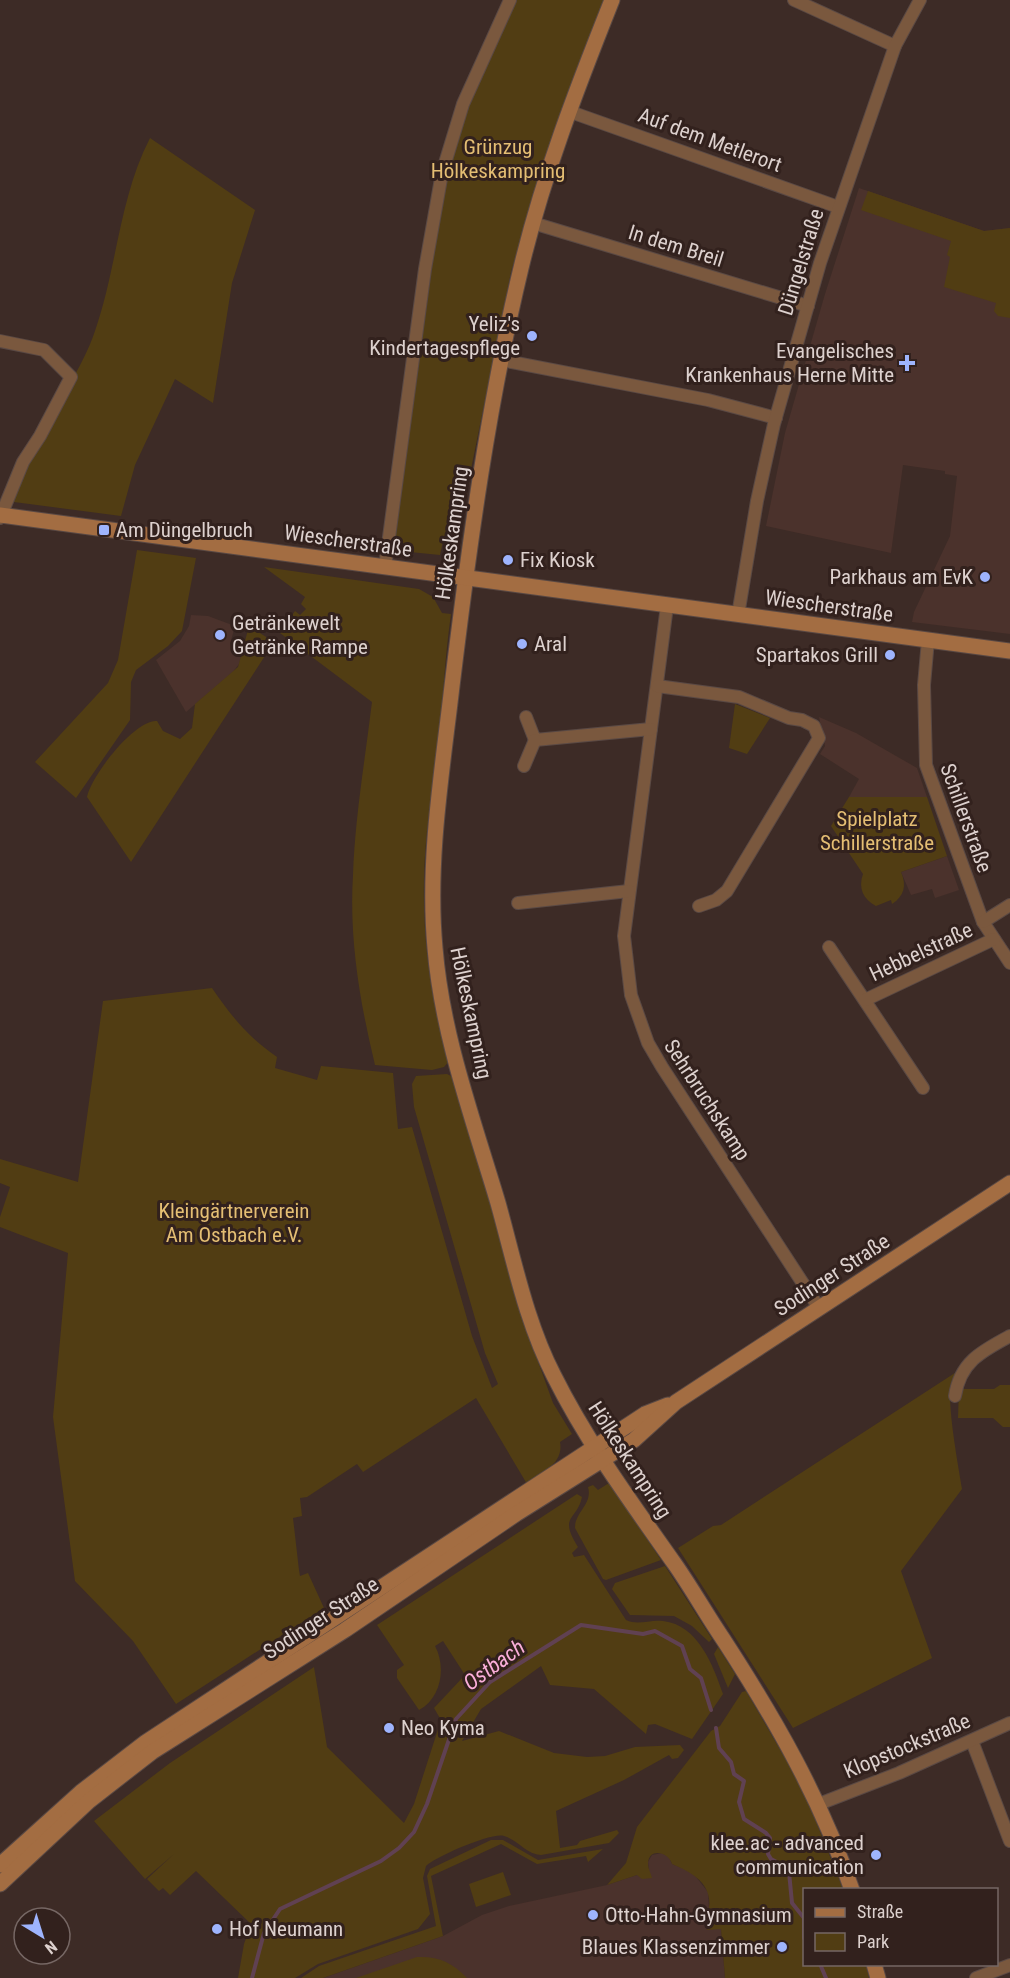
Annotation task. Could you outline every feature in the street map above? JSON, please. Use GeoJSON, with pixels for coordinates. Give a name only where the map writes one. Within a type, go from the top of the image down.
{"type":"FeatureCollection","features":[{"type":"Feature","properties":{"kind":"main road","name":"Hölkeskampring"},"geometry":{"type":"LineString","coordinates":[[612,0],[568,111],[533,223],[501,360],[466,578],[434,855],[432,912],[441,995],[456,1058],[539,1343],[552,1374],[599,1454],[692,1590],[779,1726],[819,1804],[851,1888]]}},
{"type":"Feature","properties":{"kind":"main road","name":"Wiescherstraße"},"geometry":{"type":"LineString","coordinates":[[0,516],[1010,651]]}},
{"type":"Feature","properties":{"kind":"main road","name":"Sodinger Straße"},"geometry":{"type":"LineString","coordinates":[[0,1884],[89,1801],[152,1752],[345,1630],[516,1514],[599,1454],[645,1414],[676,1402],[1010,1183]]}},
{"type":"Feature","properties":{"kind":"main road","name":"Sodinger Straße"},"geometry":{"type":"LineString","coordinates":[[0,1865],[81,1792],[146,1742],[599,1454]]}},
{"type":"Feature","properties":{"kind":"street"},"geometry":{"type":"LineString","coordinates":[[385,567],[425,269],[442,173],[463,104],[510,0]]}},
{"type":"Feature","properties":{"kind":"street"},"geometry":{"type":"LineString","coordinates":[[794,0],[895,46]]}},
{"type":"Feature","properties":{"kind":"street","name":"Düngelstraße"},"geometry":{"type":"LineString","coordinates":[[738,615],[757,501],[776,418],[808,306],[838,207],[895,46],[920,0]]}},
{"type":"Feature","properties":{"kind":"street","name":"Auf dem Metlerort"},"geometry":{"type":"LineString","coordinates":[[568,111],[838,207]]}},
{"type":"Feature","properties":{"kind":"street","name":"In dem Breil"},"geometry":{"type":"LineString","coordinates":[[533,223],[808,306]]}},
{"type":"Feature","properties":{"kind":"street","name":"Wiescherstraße"},"geometry":{"type":"LineString","coordinates":[[0,341],[44,350],[70,377],[40,436],[23,462],[0,516]]}},
{"type":"Feature","properties":{"kind":"street"},"geometry":{"type":"LineString","coordinates":[[501,360],[708,400],[776,418]]}},
{"type":"Feature","properties":{"kind":"street","name":"Sehrbruchskamp"},"geometry":{"type":"LineString","coordinates":[[668,606],[624,936],[626,969],[631,995],[648,1043],[819,1308]]}},
{"type":"Feature","properties":{"kind":"street","name":"Schillerstraße"},"geometry":{"type":"LineString","coordinates":[[928,640],[924,685],[926,765],[983,922],[1010,963]]}},
{"type":"Feature","properties":{"kind":"street"},"geometry":{"type":"LineString","coordinates":[[657,686],[739,698],[789,718],[802,720],[813,726],[819,738],[727,891],[716,900],[699,906]]}},
{"type":"Feature","properties":{"kind":"street"},"geometry":{"type":"LineString","coordinates":[[524,766],[535,740],[526,717]]}},
{"type":"Feature","properties":{"kind":"street"},"geometry":{"type":"LineString","coordinates":[[535,740],[651,729]]}},
{"type":"Feature","properties":{"kind":"street"},"geometry":{"type":"LineString","coordinates":[[518,903],[629,891]]}},
{"type":"Feature","properties":{"kind":"street"},"geometry":{"type":"LineString","coordinates":[[983,922],[1010,905]]}},
{"type":"Feature","properties":{"kind":"street","name":"Hebbelstraße"},"geometry":{"type":"LineString","coordinates":[[865,1000],[994,939]]}},
{"type":"Feature","properties":{"kind":"street","name":"Hebbelstraße"},"geometry":{"type":"LineString","coordinates":[[829,947],[923,1088]]}},
{"type":"Feature","properties":{"kind":"street"},"geometry":{"type":"LineString","coordinates":[[955,1396],[959,1374],[973,1357],[1010,1336]]}},
{"type":"Feature","properties":{"kind":"street","name":"Klopstockstraße"},"geometry":{"type":"LineString","coordinates":[[819,1804],[1010,1723]]}},
{"type":"Feature","properties":{"kind":"street"},"geometry":{"type":"LineString","coordinates":[[972,1741],[1010,1841]]}},
{"type":"Feature","properties":{"kind":"street"},"geometry":{"type":"LineString","coordinates":[[976,1978],[1010,1965]]}},
{"type":"Feature","properties":{"kind":"shaded area","name":"Evangelisches Krankenhaus Herne Mitte"},"geometry":{"type":"Polygon","coordinates":[[[859,188],[984,231],[1010,228],[1010,634],[912,622],[914,612],[950,536],[957,476],[945,474],[945,471],[903,465],[891,553],[766,526],[785,433],[825,294],[859,188]]]}},
{"type":"Feature","properties":{"kind":"shaded area"},"geometry":{"type":"Polygon","coordinates":[[[191,615],[208,616],[235,626],[230,644],[243,649],[239,664],[233,672],[186,712],[156,660],[180,641],[189,626],[191,615]]]}},
{"type":"Feature","properties":{"kind":"shaded area"},"geometry":{"type":"Polygon","coordinates":[[[819,717],[856,733],[917,768],[927,797],[849,797],[859,779],[820,754],[825,746],[819,717]]]}},
{"type":"Feature","properties":{"kind":"shaded area"},"geometry":{"type":"Polygon","coordinates":[[[947,856],[959,890],[935,898],[932,889],[911,895],[901,872],[947,856]]]}},
{"type":"Feature","properties":{"kind":"shaded area","name":"Otto-Hahn-Gymnasium"},"geometry":{"type":"Polygon","coordinates":[[[662,1853],[669,1857],[672,1864],[692,1872],[708,1892],[709,1909],[705,1916],[721,1929],[725,1978],[323,1978],[443,1936],[482,1915],[509,1906],[607,1885],[637,1875],[649,1870],[648,1862],[652,1855],[662,1853]]]}},
{"type":"Feature","properties":{"kind":"green space","name":"Grünzug Hölkeskampring"},"geometry":{"type":"Polygon","coordinates":[[[516,0],[604,0],[551,140],[511,272],[458,545],[443,541],[440,555],[400,551],[395,539],[434,252],[449,169],[470,98],[516,0]]]}},
{"type":"Feature","properties":{"kind":"green space"},"geometry":{"type":"Polygon","coordinates":[[[150,138],[255,210],[232,283],[213,403],[175,379],[135,465],[121,516],[14,502],[14,496],[33,454],[43,443],[54,415],[95,331],[109,283],[131,185],[150,138]]]}},
{"type":"Feature","properties":{"kind":"green space"},"geometry":{"type":"Polygon","coordinates":[[[868,191],[984,231],[1010,228],[1010,318],[998,316],[994,311],[996,303],[944,287],[950,257],[947,255],[951,241],[861,210],[868,191]]]}},
{"type":"Feature","properties":{"kind":"green space"},"geometry":{"type":"Polygon","coordinates":[[[137,550],[196,558],[182,631],[168,646],[136,670],[131,682],[130,720],[76,798],[35,762],[108,683],[118,660],[137,550]]]}},
{"type":"Feature","properties":{"kind":"green space"},"geometry":{"type":"Polygon","coordinates":[[[264,567],[419,589],[433,597],[442,613],[451,614],[439,741],[427,831],[424,889],[426,947],[430,976],[449,1061],[444,1067],[432,1070],[375,1065],[357,971],[352,899],[356,832],[372,702],[280,633],[295,611],[300,615],[306,609],[301,604],[305,597],[264,567]]]}},
{"type":"Feature","properties":{"kind":"green space"},"geometry":{"type":"Polygon","coordinates":[[[249,626],[274,642],[131,862],[87,797],[90,788],[115,750],[137,729],[157,721],[163,731],[180,739],[192,728],[195,704],[238,667],[249,626]]]}},
{"type":"Feature","properties":{"kind":"green space"},"geometry":{"type":"Polygon","coordinates":[[[735,704],[770,718],[747,754],[729,748],[735,704]]]}},
{"type":"Feature","properties":{"kind":"green space","name":"Spielplatz Schillerstraße"},"geometry":{"type":"Polygon","coordinates":[[[849,797],[927,797],[947,856],[901,872],[904,882],[903,890],[892,904],[891,900],[876,906],[868,900],[861,888],[863,874],[831,826],[849,797]]]}},
{"type":"Feature","properties":{"kind":"green space","name":"Kleingärtnerverein Am Ostbach e.V."},"geometry":{"type":"Polygon","coordinates":[[[212,988],[241,1026],[277,1057],[275,1068],[317,1080],[321,1066],[393,1073],[398,1129],[412,1127],[472,1336],[492,1388],[498,1384],[485,1353],[414,1107],[412,1084],[416,1076],[447,1074],[453,1077],[527,1331],[553,1403],[572,1434],[560,1442],[559,1456],[551,1467],[527,1484],[476,1398],[363,1472],[357,1464],[307,1497],[300,1498],[302,1516],[293,1518],[300,1576],[308,1573],[324,1608],[176,1704],[133,1641],[75,1581],[53,1417],[68,1253],[0,1227],[0,1217],[10,1187],[0,1183],[0,1159],[78,1182],[103,1001],[212,988]]]}},
{"type":"Feature","properties":{"kind":"green space"},"geometry":{"type":"Polygon","coordinates":[[[961,1369],[952,1380],[950,1401],[962,1489],[901,1571],[932,1658],[793,1728],[678,1548],[713,1526],[721,1525],[961,1369]]]}},
{"type":"Feature","properties":{"kind":"green space"},"geometry":{"type":"Polygon","coordinates":[[[1000,1385],[1010,1385],[1010,1427],[1003,1427],[993,1418],[958,1418],[959,1389],[994,1389],[1000,1385]]]}},
{"type":"Feature","properties":{"kind":"green space"},"geometry":{"type":"Polygon","coordinates":[[[609,1483],[661,1560],[606,1580],[603,1579],[575,1528],[588,1498],[588,1487],[593,1485],[598,1490],[609,1483]]]}},
{"type":"Feature","properties":{"kind":"green space"},"geometry":{"type":"Polygon","coordinates":[[[577,1494],[582,1497],[580,1505],[569,1523],[572,1537],[578,1547],[572,1553],[574,1557],[584,1555],[626,1620],[663,1621],[675,1624],[695,1638],[709,1659],[723,1694],[692,1739],[655,1724],[648,1725],[646,1734],[594,1689],[550,1685],[541,1666],[481,1709],[462,1741],[499,1731],[554,1753],[587,1757],[605,1756],[635,1747],[680,1745],[684,1750],[678,1758],[672,1759],[669,1755],[624,1780],[556,1811],[560,1848],[577,1845],[580,1841],[617,1830],[619,1833],[609,1843],[541,1855],[531,1852],[504,1836],[488,1838],[464,1846],[426,1866],[423,1878],[430,1914],[418,1929],[318,1964],[295,1978],[238,1978],[244,1944],[251,1924],[196,1871],[170,1895],[163,1888],[159,1891],[147,1879],[174,1854],[145,1879],[94,1821],[170,1763],[314,1667],[327,1747],[404,1823],[414,1804],[441,1720],[434,1708],[465,1675],[443,1641],[435,1646],[440,1663],[440,1681],[433,1698],[419,1710],[397,1678],[397,1670],[404,1665],[377,1625],[577,1494]]]}},
{"type":"Feature","properties":{"kind":"green space"},"geometry":{"type":"Polygon","coordinates":[[[665,1566],[712,1639],[709,1642],[692,1626],[674,1616],[630,1615],[612,1589],[615,1583],[665,1566]]]}},
{"type":"Feature","properties":{"kind":"green space"},"geometry":{"type":"Polygon","coordinates":[[[718,1647],[735,1674],[728,1688],[714,1654],[718,1647]]]}},
{"type":"Feature","properties":{"kind":"green space"},"geometry":{"type":"Polygon","coordinates":[[[746,1691],[803,1789],[843,1888],[803,1888],[803,1966],[866,1966],[869,1978],[725,1978],[721,1929],[707,1930],[709,1899],[699,1879],[672,1864],[663,1854],[655,1853],[649,1858],[648,1863],[652,1878],[642,1879],[637,1875],[607,1885],[626,1863],[637,1827],[711,1731],[720,1726],[742,1692],[746,1691]]]}},
{"type":"Feature","properties":{"kind":"green space"},"geometry":{"type":"Polygon","coordinates":[[[491,1840],[503,1840],[538,1860],[603,1849],[588,1862],[586,1856],[537,1864],[501,1844],[431,1876],[443,1936],[323,1978],[301,1978],[319,1966],[436,1926],[427,1876],[430,1869],[491,1840]]]}},
{"type":"Feature","properties":{"kind":"green space"},"geometry":{"type":"Polygon","coordinates":[[[503,1872],[511,1895],[476,1907],[469,1884],[503,1872]]]}},
{"type":"Feature","properties":{"kind":"green space"},"geometry":{"type":"Polygon","coordinates":[[[417,1957],[444,1961],[467,1978],[356,1978],[417,1957]]]}},
{"type":"Feature","properties":{"kind":"waterway","name":"Ostbach"},"geometry":{"type":"LineString","coordinates":[[252,1978],[264,1933],[280,1909],[381,1861],[399,1848],[414,1832],[427,1804],[456,1719],[490,1682],[581,1625],[643,1634],[655,1631],[682,1646],[690,1669],[701,1678],[711,1710]]}},
{"type":"Feature","properties":{"kind":"waterway","name":"Ostbach"},"geometry":{"type":"LineString","coordinates":[[716,1728],[719,1748],[731,1762],[734,1774],[744,1781],[739,1802],[744,1819],[770,1838],[768,1854],[771,1859],[786,1867],[789,1872],[792,1903],[803,1917]]}},
{"type":"Feature","properties":{"kind":"waterway","name":"Ostbach"},"geometry":{"type":"LineString","coordinates":[[821,1966],[826,1978]]}},
{"type":"Feature","properties":{"kind":"place","name":"Yeliz's Kindertagespflege"},"geometry":{"type":"Point","coordinates":[532,336]}},
{"type":"Feature","properties":{"kind":"place","name":"Evangelisches Krankenhaus Herne Mitte"},"geometry":{"type":"Point","coordinates":[907,363]}},
{"type":"Feature","properties":{"kind":"place","name":"Am Düngelbruch"},"geometry":{"type":"Point","coordinates":[104,530]}},
{"type":"Feature","properties":{"kind":"place","name":"Fix Kiosk"},"geometry":{"type":"Point","coordinates":[508,560]}},
{"type":"Feature","properties":{"kind":"place","name":"Parkhaus am EvK"},"geometry":{"type":"Point","coordinates":[985,577]}},
{"type":"Feature","properties":{"kind":"place","name":"Getränkewelt Getränke Rampe"},"geometry":{"type":"Point","coordinates":[220,635]}},
{"type":"Feature","properties":{"kind":"place","name":"Aral"},"geometry":{"type":"Point","coordinates":[522,644]}},
{"type":"Feature","properties":{"kind":"place","name":"Spartakos Grill"},"geometry":{"type":"Point","coordinates":[890,655]}},
{"type":"Feature","properties":{"kind":"place","name":"Neo Kyma"},"geometry":{"type":"Point","coordinates":[389,1728]}},
{"type":"Feature","properties":{"kind":"place","name":"klee.ac - advanced communication"},"geometry":{"type":"Point","coordinates":[876,1855]}},
{"type":"Feature","properties":{"kind":"place","name":"Otto-Hahn-Gymnasium"},"geometry":{"type":"Point","coordinates":[593,1915]}},
{"type":"Feature","properties":{"kind":"place","name":"Hof Neumann"},"geometry":{"type":"Point","coordinates":[217,1929]}},
{"type":"Feature","properties":{"kind":"place","name":"Blaues Klassenzimmer"},"geometry":{"type":"Point","coordinates":[782,1947]}}]}
